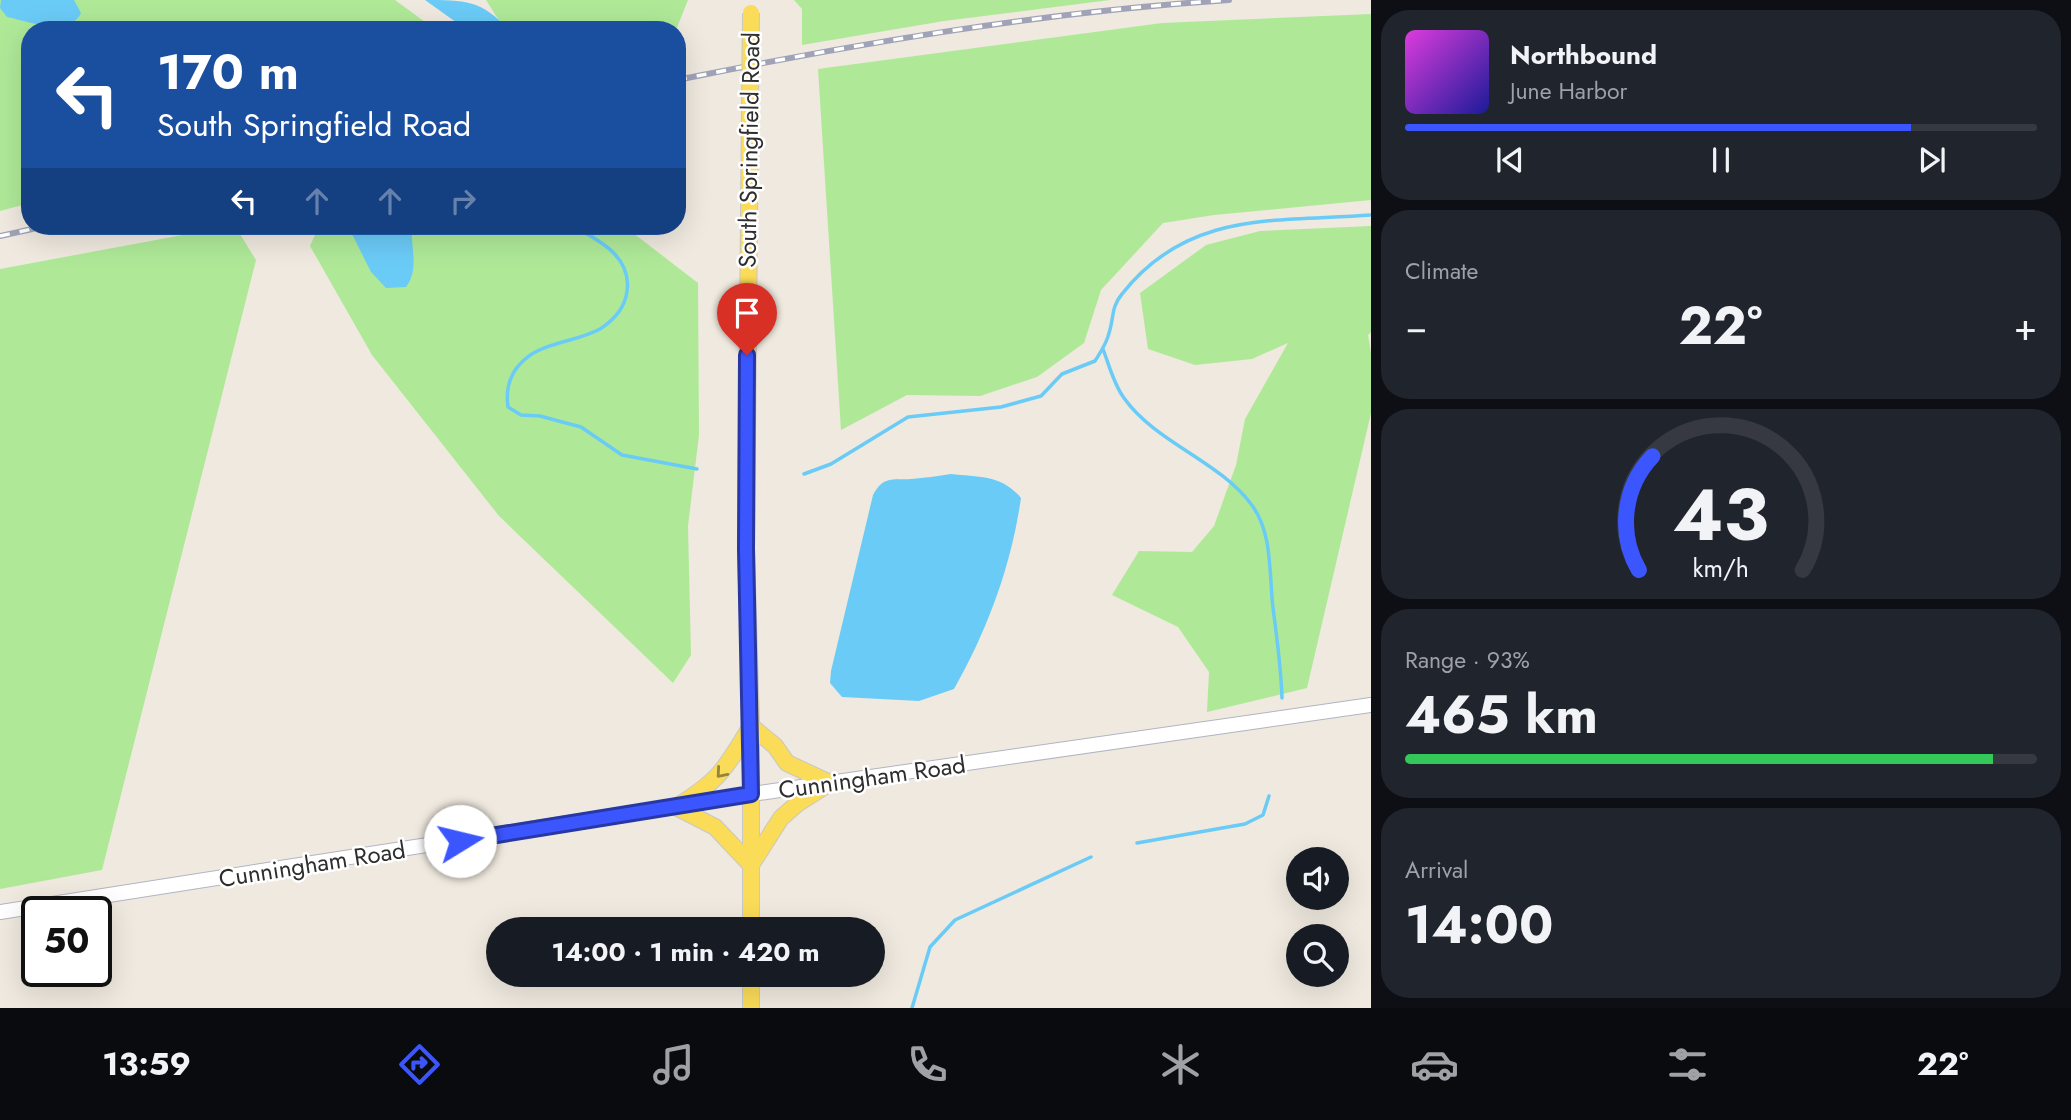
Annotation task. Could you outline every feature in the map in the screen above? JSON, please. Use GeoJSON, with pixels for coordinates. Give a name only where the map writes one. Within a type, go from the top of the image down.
{"type":"FeatureCollection","features":[{"type":"Feature","properties":{"kind":"main road","name":"South Springfield Road"},"geometry":{"type":"LineString","coordinates":[[751,7],[746,549],[751,726],[751,917]]}},
{"type":"Feature","properties":{"kind":"main road","name":"Cunningham Road"},"geometry":{"type":"LineString","coordinates":[[0,912],[751,794],[1371,705]]}},
{"type":"Feature","properties":{"kind":"main road"},"geometry":{"type":"LineString","coordinates":[[676,807],[709,787],[728,765],[751,726],[775,747],[787,763],[830,783]]}},
{"type":"Feature","properties":{"kind":"main road"},"geometry":{"type":"LineString","coordinates":[[676,807],[715,827],[751,865],[781,818],[830,783]]}},
{"type":"Feature","properties":{"kind":"main road"},"geometry":{"type":"LineString","coordinates":[[751,987],[751,1008]]}},
{"type":"Feature","properties":{"kind":"green space"},"geometry":{"type":"Polygon","coordinates":[[[0,0],[395,0],[424,21],[21,21],[21,205],[0,211],[0,0]]]}},
{"type":"Feature","properties":{"kind":"green space"},"geometry":{"type":"Polygon","coordinates":[[[486,0],[688,0],[680,21],[499,21],[486,0]]]}},
{"type":"Feature","properties":{"kind":"green space"},"geometry":{"type":"Polygon","coordinates":[[[794,0],[1110,0],[944,21],[802,45],[802,9],[794,0]]]}},
{"type":"Feature","properties":{"kind":"green space"},"geometry":{"type":"Polygon","coordinates":[[[1371,14],[1371,200],[1214,215],[1163,223],[1101,290],[1084,343],[1037,377],[980,396],[907,395],[841,430],[818,69],[1162,23],[1371,14]]]}},
{"type":"Feature","properties":{"kind":"green space"},"geometry":{"type":"Polygon","coordinates":[[[1371,226],[1371,332],[1368,335],[1371,353],[1371,413],[1307,688],[1207,712],[1209,672],[1178,627],[1112,595],[1139,551],[1192,552],[1214,526],[1236,465],[1245,419],[1288,343],[1252,359],[1195,365],[1148,349],[1140,293],[1206,245],[1260,231],[1371,226]]]}},
{"type":"Feature","properties":{"kind":"green space"},"geometry":{"type":"Polygon","coordinates":[[[183,235],[241,235],[256,260],[102,870],[0,889],[0,269],[183,235]]]}},
{"type":"Feature","properties":{"kind":"green space"},"geometry":{"type":"Polygon","coordinates":[[[315,235],[636,235],[698,283],[699,435],[688,526],[691,655],[673,683],[499,516],[372,355],[310,246],[315,235]]]}},
{"type":"Feature","properties":{"kind":"water"},"geometry":{"type":"Polygon","coordinates":[[[1,0],[74,0],[81,13],[75,21],[24,21],[7,17],[0,8],[1,0]]]}},
{"type":"Feature","properties":{"kind":"water"},"geometry":{"type":"Polygon","coordinates":[[[425,0],[451,0],[472,4],[481,7],[500,21],[454,21],[425,0]]]}},
{"type":"Feature","properties":{"kind":"water"},"geometry":{"type":"Polygon","coordinates":[[[352,235],[412,235],[414,265],[406,287],[386,288],[371,272],[352,235]]]}},
{"type":"Feature","properties":{"kind":"water"},"geometry":{"type":"Polygon","coordinates":[[[951,474],[998,481],[1014,490],[1021,498],[1004,572],[988,620],[966,666],[954,689],[919,701],[842,697],[830,683],[831,671],[873,495],[880,485],[889,480],[951,474]]]}},
{"type":"Feature","properties":{"kind":"waterway"},"geometry":{"type":"LineString","coordinates":[[804,474],[831,464],[908,417],[1001,407],[1041,396],[1062,374],[1095,361],[1107,340],[1118,299],[1148,267],[1175,247],[1204,234],[1235,226],[1301,218],[1371,215]]}},
{"type":"Feature","properties":{"kind":"waterway"},"geometry":{"type":"LineString","coordinates":[[589,235],[612,251],[624,268],[627,279],[624,303],[614,318],[600,329],[537,351],[523,361],[511,379],[507,392],[508,407],[521,415],[540,416],[581,427],[622,455],[697,469]]}},
{"type":"Feature","properties":{"kind":"waterway"},"geometry":{"type":"LineString","coordinates":[[1103,349],[1117,387],[1137,413],[1169,440],[1222,475],[1238,489],[1258,515],[1269,554],[1282,698]]}},
{"type":"Feature","properties":{"kind":"waterway"},"geometry":{"type":"LineString","coordinates":[[1137,843],[1245,824],[1263,815],[1269,796]]}},
{"type":"Feature","properties":{"kind":"waterway"},"geometry":{"type":"LineString","coordinates":[[912,1008],[930,947],[955,920],[1091,857]]}},
{"type":"Feature","properties":{"kind":"railway"},"geometry":{"type":"LineString","coordinates":[[686,78],[814,54],[1021,21],[1229,0]]}},
{"type":"Feature","properties":{"kind":"railway"},"geometry":{"type":"LineString","coordinates":[[0,236],[21,231]]}},
{"type":"Feature","properties":{"kind":"route"},"geometry":{"type":"LineString","coordinates":[[460,841],[751,794],[746,549],[747,355]]}}]}
